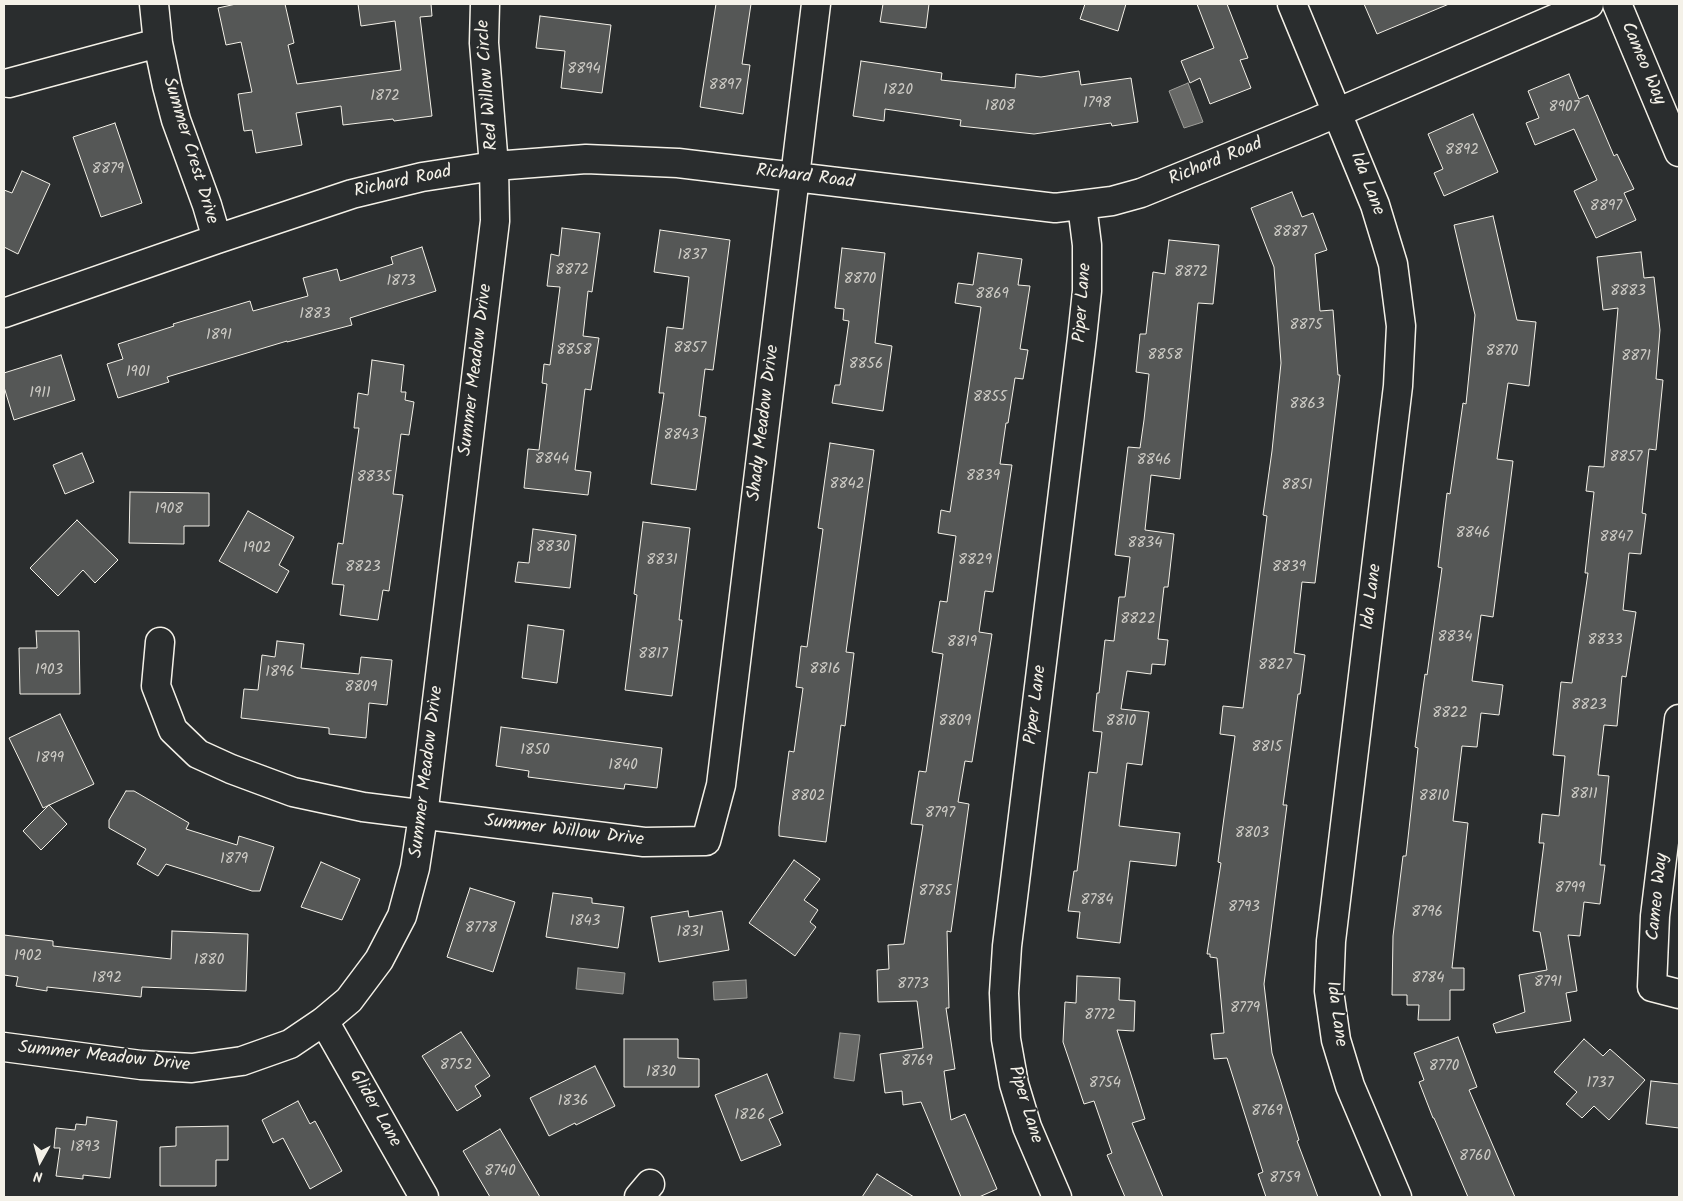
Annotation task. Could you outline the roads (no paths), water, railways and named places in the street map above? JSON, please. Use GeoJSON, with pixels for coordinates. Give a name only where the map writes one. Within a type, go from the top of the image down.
{"type":"FeatureCollection","features":[{"type":"Feature","properties":{"kind":"street","name":"Summer Crest Drive"},"geometry":{"type":"LineString","coordinates":[[154,4],[158,44],[176,120],[207,205],[216,239]]}},
{"type":"Feature","properties":{"kind":"street","name":"Red Willow Circle"},"geometry":{"type":"LineString","coordinates":[[485,4],[484,43],[494,166]]}},
{"type":"Feature","properties":{"kind":"street","name":"Shady Meadow Drive"},"geometry":{"type":"LineString","coordinates":[[706,841],[721,785],[816,4]]}},
{"type":"Feature","properties":{"kind":"street","name":"Ida Lane"},"geometry":{"type":"LineString","coordinates":[[1292,4],[1375,205],[1393,264],[1401,326],[1398,386],[1332,932],[1328,991],[1336,1040],[1350,1086],[1398,1197]]}},
{"type":"Feature","properties":{"kind":"street","name":"Richard Road"},"geometry":{"type":"LineString","coordinates":[[4,313],[352,194],[422,177],[494,166],[586,159],[678,163],[1055,208],[1112,201],[1141,193],[1337,113],[1589,4]]}},
{"type":"Feature","properties":{"kind":"street","name":"Cameo Way"},"geometry":{"type":"LineString","coordinates":[[1617,4],[1679,152]]}},
{"type":"Feature","properties":{"kind":"street"},"geometry":{"type":"LineString","coordinates":[[9,83],[158,44]]}},
{"type":"Feature","properties":{"kind":"street","name":"Summer Meadow Drive"},"geometry":{"type":"LineString","coordinates":[[4,1048],[141,1065],[192,1068],[242,1061],[290,1044],[324,1021],[349,1000],[379,960],[402,916],[416,868],[496,222],[494,166]]}},
{"type":"Feature","properties":{"kind":"street","name":"Piper Lane"},"geometry":{"type":"LineString","coordinates":[[1057,1197],[1027,1127],[1014,1084],[1006,1038],[1004,993],[1007,946],[1087,291],[1086,245],[1082,205]]}},
{"type":"Feature","properties":{"kind":"street","name":"Summer Willow Drive"},"geometry":{"type":"LineString","coordinates":[[160,642],[156,686],[172,730],[198,754],[231,769],[293,792],[363,808],[423,816],[644,842],[706,841]]}},
{"type":"Feature","properties":{"kind":"street","name":"Cameo Way"},"geometry":{"type":"LineString","coordinates":[[1679,719],[1655,916],[1652,987],[1679,994]]}},
{"type":"Feature","properties":{"kind":"street","name":"Glider Lane"},"geometry":{"type":"LineString","coordinates":[[324,1021],[424,1197]]}}]}
